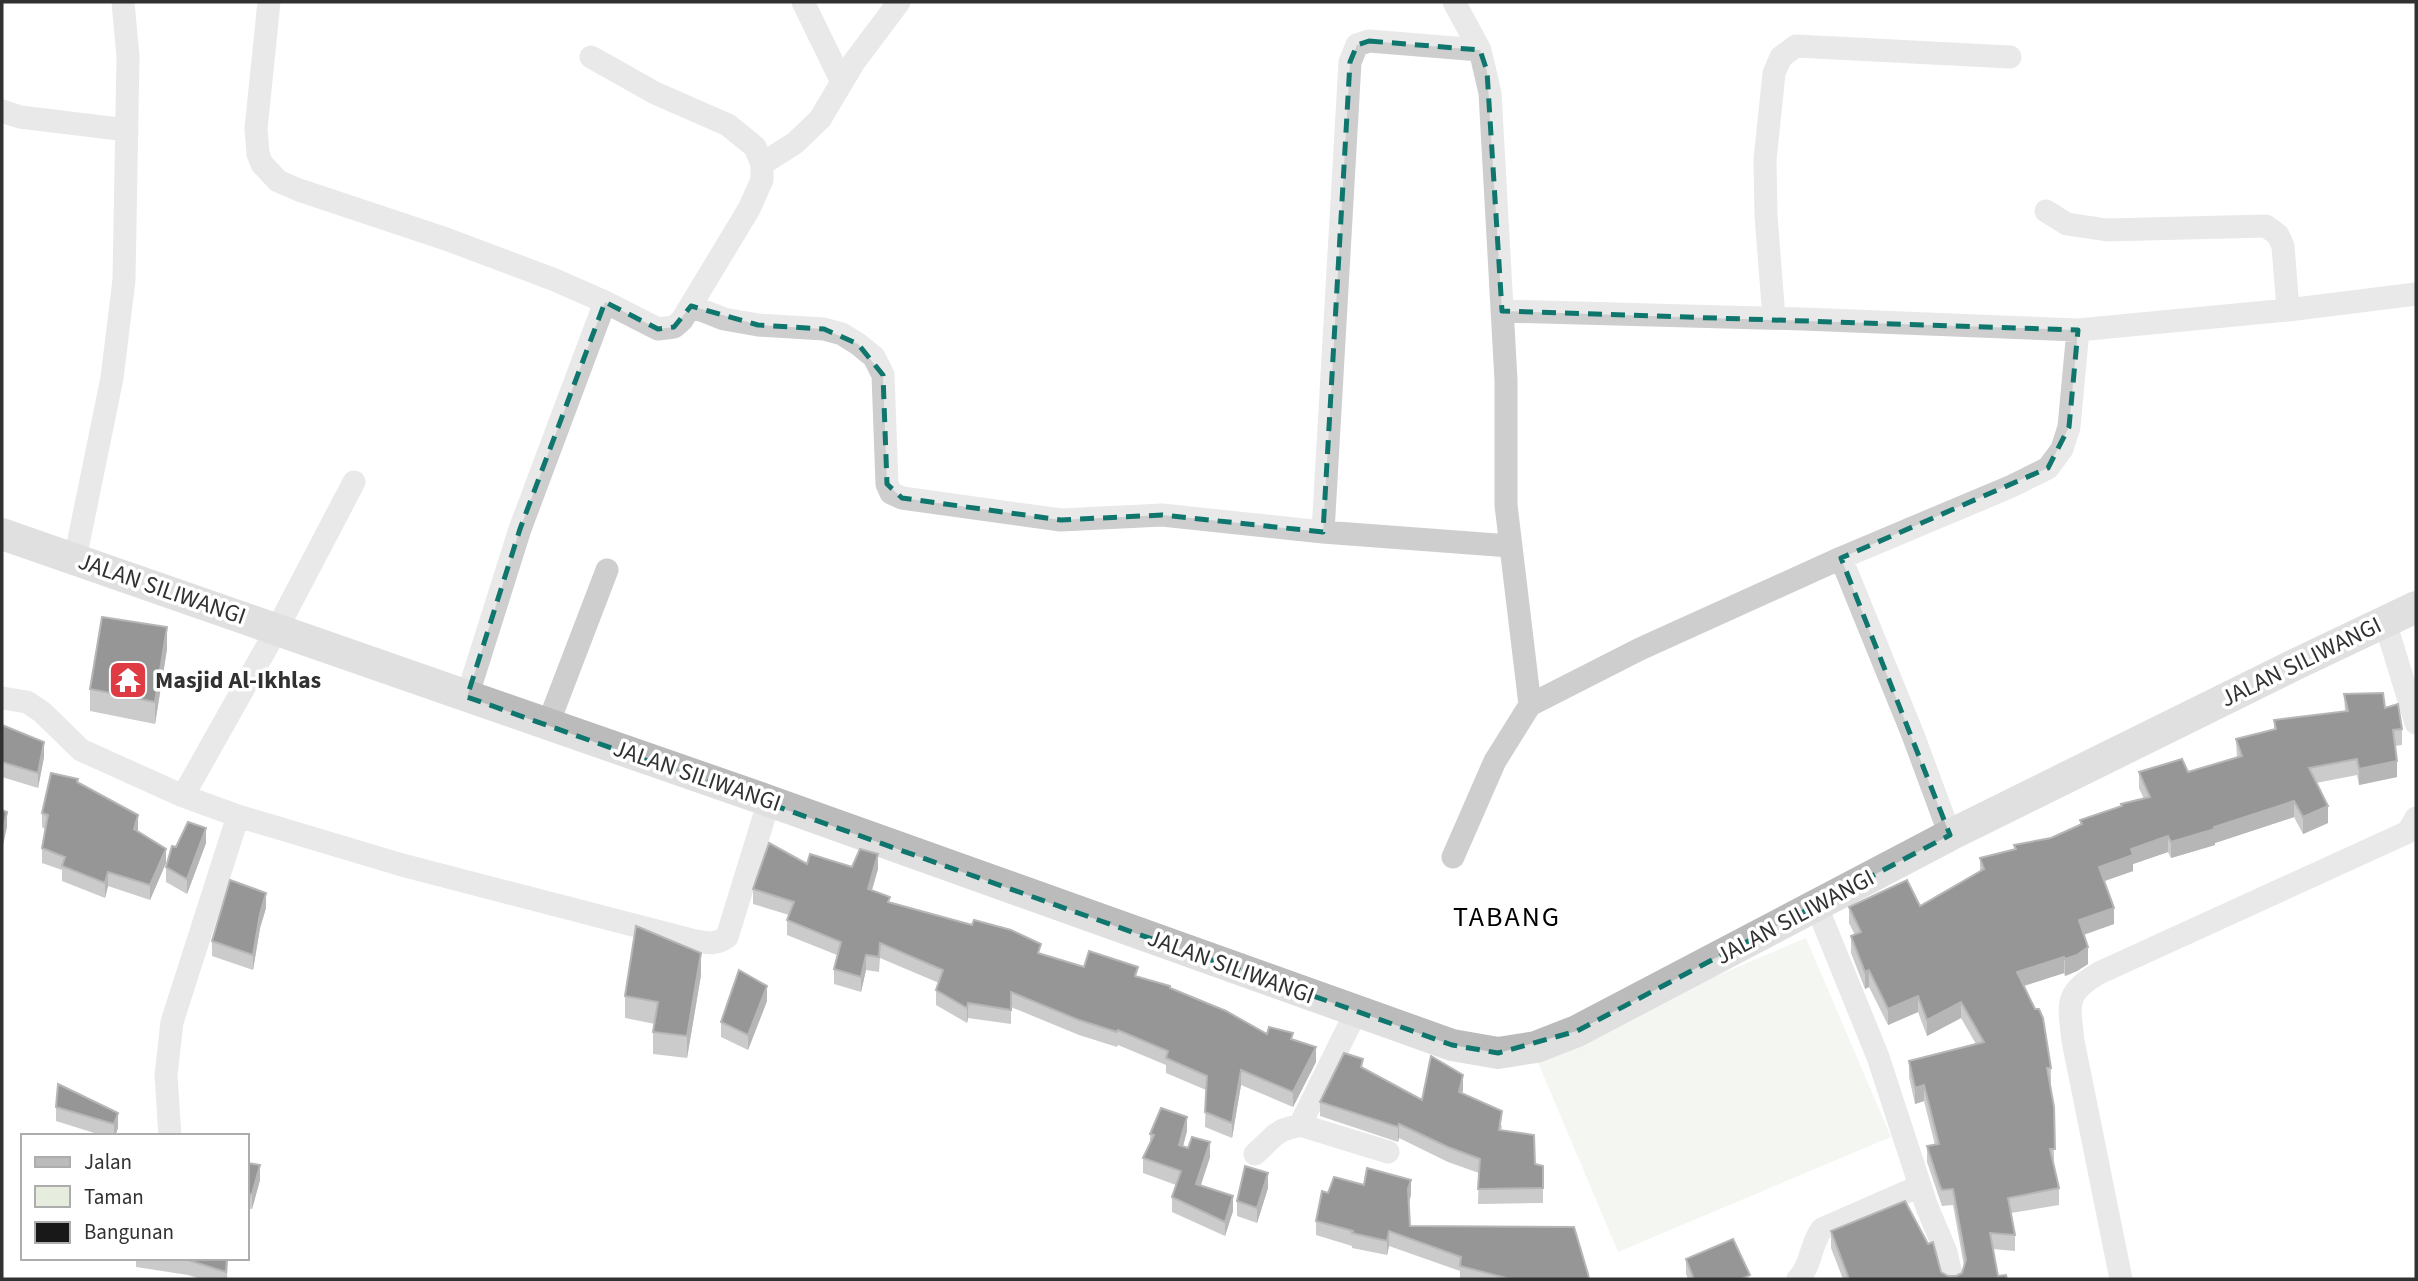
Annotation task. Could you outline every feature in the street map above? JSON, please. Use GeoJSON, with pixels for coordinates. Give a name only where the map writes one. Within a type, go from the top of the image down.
{"type":"FeatureCollection","features":[{"type":"Feature","properties":{"kind":"main road","name":"JALAN SILIWANGI"},"geometry":{"type":"LineString","coordinates":[[2,534],[769,801],[1356,1012],[1452,1045],[1498,1053],[1536,1047],[1577,1031],[1950,835],[2294,664],[2416,607]]}},
{"type":"Feature","properties":{"kind":"street"},"geometry":{"type":"LineString","coordinates":[[75,559],[112,378],[124,280],[128,57],[123,2]]}},
{"type":"Feature","properties":{"kind":"street"},"geometry":{"type":"LineString","coordinates":[[269,2],[256,129],[258,154],[262,164],[278,181],[446,239],[605,302],[658,329],[674,327],[691,306],[749,209],[762,180],[762,164],[755,147],[728,125],[655,93],[591,57]]}},
{"type":"Feature","properties":{"kind":"street"},"geometry":{"type":"LineString","coordinates":[[803,2],[842,82]]}},
{"type":"Feature","properties":{"kind":"street"},"geometry":{"type":"LineString","coordinates":[[762,164],[795,143],[820,119],[854,62],[899,2]]}},
{"type":"Feature","properties":{"kind":"street"},"geometry":{"type":"LineString","coordinates":[[1454,2],[1480,50],[1490,93],[1506,380],[1506,505],[1530,705]]}},
{"type":"Feature","properties":{"kind":"street"},"geometry":{"type":"LineString","coordinates":[[1323,532],[1350,62],[1357,45],[1369,41],[1480,50]]}},
{"type":"Feature","properties":{"kind":"street"},"geometry":{"type":"LineString","coordinates":[[1774,318],[1766,216],[1765,160],[1774,73],[1781,57],[1796,46],[2010,57]]}},
{"type":"Feature","properties":{"kind":"street"},"geometry":{"type":"LineString","coordinates":[[2,111],[20,117],[127,130]]}},
{"type":"Feature","properties":{"kind":"street"},"geometry":{"type":"LineString","coordinates":[[2046,211],[2067,224],[2107,230],[2266,226],[2278,235],[2283,246],[2288,310]]}},
{"type":"Feature","properties":{"kind":"street"},"geometry":{"type":"LineString","coordinates":[[1502,311],[2078,330],[2288,310],[2416,294]]}},
{"type":"Feature","properties":{"kind":"street"},"geometry":{"type":"LineString","coordinates":[[467,697],[520,529],[605,302]]}},
{"type":"Feature","properties":{"kind":"street"},"geometry":{"type":"LineString","coordinates":[[691,306],[724,319],[842,334],[874,357],[883,374],[887,484],[891,494],[902,498],[1061,520],[1162,515],[1323,532],[1510,546]]}},
{"type":"Feature","properties":{"kind":"street"},"geometry":{"type":"LineString","coordinates":[[1453,858],[1495,761],[1530,705],[1640,649],[2048,468],[2062,449],[2069,427],[2078,330]]}},
{"type":"Feature","properties":{"kind":"street"},"geometry":{"type":"LineString","coordinates":[[183,796],[277,629],[354,482]]}},
{"type":"Feature","properties":{"kind":"street"},"geometry":{"type":"LineString","coordinates":[[1841,558],[1913,735],[1950,835]]}},
{"type":"Feature","properties":{"kind":"street"},"geometry":{"type":"LineString","coordinates":[[548,724],[607,569]]}},
{"type":"Feature","properties":{"kind":"street"},"geometry":{"type":"LineString","coordinates":[[2385,622],[2416,723]]}},
{"type":"Feature","properties":{"kind":"street"},"geometry":{"type":"LineString","coordinates":[[2,698],[27,702],[56,724],[81,750],[183,796],[238,816],[402,865],[711,944],[727,937],[769,801]]}},
{"type":"Feature","properties":{"kind":"street"},"geometry":{"type":"LineString","coordinates":[[170,1134],[166,1075],[172,1022],[238,816]]}},
{"type":"Feature","properties":{"kind":"street"},"geometry":{"type":"LineString","coordinates":[[2120,1279],[2073,1041],[2070,1014],[2074,992],[2099,973],[2401,836],[2408,832],[2416,818]]}},
{"type":"Feature","properties":{"kind":"street"},"geometry":{"type":"LineString","coordinates":[[1817,907],[1878,1057],[1920,1186],[1946,1252],[1952,1279]]}},
{"type":"Feature","properties":{"kind":"street"},"geometry":{"type":"LineString","coordinates":[[1300,1125],[1356,1012]]}},
{"type":"Feature","properties":{"kind":"street"},"geometry":{"type":"LineString","coordinates":[[1255,1154],[1275,1135],[1300,1125],[1388,1152]]}},
{"type":"Feature","properties":{"kind":"street"},"geometry":{"type":"LineString","coordinates":[[1798,1279],[1810,1259],[1816,1236],[1822,1229],[1920,1186]]}},
{"type":"Feature","properties":{"kind":"highlighted area"},"geometry":{"type":"Polygon","coordinates":[[[1369,41],[1480,50],[1487,71],[1502,311],[2078,330],[2069,427],[2048,468],[1841,558],[1950,835],[1577,1031],[1498,1053],[1452,1045],[467,697],[520,529],[605,302],[658,329],[674,327],[691,306],[758,325],[824,329],[858,344],[883,375],[887,484],[902,498],[1061,520],[1162,515],[1323,532],[1350,62],[1357,45],[1369,41]]]}},
{"type":"Feature","properties":{"kind":"green space"},"geometry":{"type":"Polygon","coordinates":[[[1806,938],[1891,1137],[1618,1252],[1534,1053],[1806,938]]]}},
{"type":"Feature","properties":{"kind":"building","name":"Masjid Al-Ikhlas"},"geometry":{"type":"Polygon","coordinates":[[[102,617],[167,627],[155,702],[90,689],[102,617]]]}},
{"type":"Feature","properties":{"kind":"building"},"geometry":{"type":"Polygon","coordinates":[[[2383,693],[2385,708],[2398,704],[2402,729],[2393,730],[2397,761],[2359,769],[2357,759],[2309,768],[2328,806],[2303,817],[2294,801],[2171,842],[2168,836],[2131,849],[2133,855],[2099,867],[2114,908],[2079,920],[2088,947],[2077,955],[2017,972],[2035,1009],[2039,1009],[2043,1018],[2051,1068],[2047,1068],[2054,1107],[2055,1149],[2050,1149],[2059,1188],[2008,1198],[2015,1235],[1990,1233],[1998,1276],[2006,1275],[2007,1279],[1849,1279],[1831,1231],[1905,1201],[1928,1244],[1933,1242],[1941,1272],[1948,1276],[1962,1273],[1966,1260],[1953,1189],[1942,1190],[1940,1186],[1927,1146],[1939,1144],[1924,1085],[1915,1088],[1909,1061],[1984,1042],[1961,1002],[1927,1020],[1918,996],[1888,1009],[1869,970],[1865,972],[1851,936],[1861,932],[1849,907],[1907,880],[1920,906],[1984,869],[1980,858],[2016,849],[2014,845],[2051,838],[2082,824],[2080,820],[2122,806],[2121,804],[2150,797],[2139,772],[2182,759],[2188,772],[2242,756],[2236,739],[2276,729],[2274,720],[2348,711],[2344,694],[2383,693]]]}},
{"type":"Feature","properties":{"kind":"building"},"geometry":{"type":"Polygon","coordinates":[[[2,725],[44,742],[38,773],[2,762],[2,725]]]}},
{"type":"Feature","properties":{"kind":"building"},"geometry":{"type":"Polygon","coordinates":[[[51,773],[78,779],[77,782],[138,815],[134,829],[166,849],[150,885],[108,872],[105,883],[62,866],[65,857],[42,848],[48,815],[42,813],[51,773]]]}},
{"type":"Feature","properties":{"kind":"building"},"geometry":{"type":"Polygon","coordinates":[[[2,810],[7,812],[2,835],[2,810]]]}},
{"type":"Feature","properties":{"kind":"building"},"geometry":{"type":"Polygon","coordinates":[[[188,822],[206,828],[187,879],[166,867],[172,846],[176,847],[188,822]]]}},
{"type":"Feature","properties":{"kind":"building"},"geometry":{"type":"Polygon","coordinates":[[[769,843],[807,864],[810,854],[852,867],[860,849],[878,854],[868,889],[890,897],[888,902],[972,925],[974,920],[1011,930],[1041,944],[1038,953],[1084,967],[1089,951],[1138,967],[1135,976],[1170,986],[1226,1011],[1267,1034],[1269,1027],[1293,1033],[1291,1039],[1316,1047],[1293,1092],[1241,1070],[1232,1123],[1205,1112],[1207,1076],[1166,1058],[1168,1051],[1118,1030],[1117,1032],[1079,1020],[1011,992],[1011,1010],[968,1003],[967,1008],[936,990],[943,970],[880,943],[879,957],[866,955],[861,977],[834,969],[841,942],[787,920],[794,902],[753,889],[769,843]]]}},
{"type":"Feature","properties":{"kind":"building"},"geometry":{"type":"Polygon","coordinates":[[[230,880],[266,893],[253,955],[212,941],[230,880]]]}},
{"type":"Feature","properties":{"kind":"building"},"geometry":{"type":"Polygon","coordinates":[[[636,926],[701,953],[687,1036],[653,1032],[658,1002],[625,996],[636,926]]]}},
{"type":"Feature","properties":{"kind":"building"},"geometry":{"type":"Polygon","coordinates":[[[739,970],[767,986],[748,1035],[721,1022],[739,970]]]}},
{"type":"Feature","properties":{"kind":"building"},"geometry":{"type":"Polygon","coordinates":[[[1344,1053],[1363,1059],[1361,1067],[1422,1100],[1431,1056],[1463,1075],[1459,1092],[1502,1111],[1499,1130],[1534,1135],[1535,1164],[1543,1166],[1543,1188],[1478,1189],[1480,1159],[1399,1124],[1398,1127],[1320,1102],[1344,1053]]]}},
{"type":"Feature","properties":{"kind":"building"},"geometry":{"type":"Polygon","coordinates":[[[58,1084],[118,1113],[114,1124],[56,1107],[58,1084]]]}},
{"type":"Feature","properties":{"kind":"building"},"geometry":{"type":"Polygon","coordinates":[[[1161,1108],[1187,1117],[1179,1145],[1188,1148],[1192,1137],[1210,1142],[1196,1184],[1233,1196],[1225,1222],[1172,1197],[1181,1171],[1143,1158],[1154,1135],[1150,1134],[1161,1108]]]}},
{"type":"Feature","properties":{"kind":"building"},"geometry":{"type":"Polygon","coordinates":[[[248,1163],[260,1165],[248,1206],[248,1163]]]}},
{"type":"Feature","properties":{"kind":"building"},"geometry":{"type":"Polygon","coordinates":[[[1245,1166],[1268,1173],[1257,1208],[1237,1201],[1245,1166]]]}},
{"type":"Feature","properties":{"kind":"building"},"geometry":{"type":"Polygon","coordinates":[[[1367,1168],[1411,1180],[1408,1189],[1410,1226],[1574,1227],[1589,1279],[1510,1279],[1460,1266],[1461,1257],[1389,1231],[1387,1241],[1316,1221],[1322,1191],[1328,1193],[1334,1177],[1364,1185],[1367,1168]]]}},
{"type":"Feature","properties":{"kind":"building"},"geometry":{"type":"Polygon","coordinates":[[[1733,1239],[1750,1275],[1741,1279],[1694,1279],[1686,1259],[1733,1239]]]}},
{"type":"Feature","properties":{"kind":"building"},"geometry":{"type":"Polygon","coordinates":[[[188,1260],[227,1260],[226,1272],[188,1260]]]}},
{"type":"Feature","properties":{"kind":"place","name":"Masjid Al-Ikhlas"},"geometry":{"type":"Point","coordinates":[128,680]}},
{"type":"Feature","properties":{"kind":"district","name":"TABANG"},"geometry":{"type":"Point","coordinates":[1507,917]}}]}
